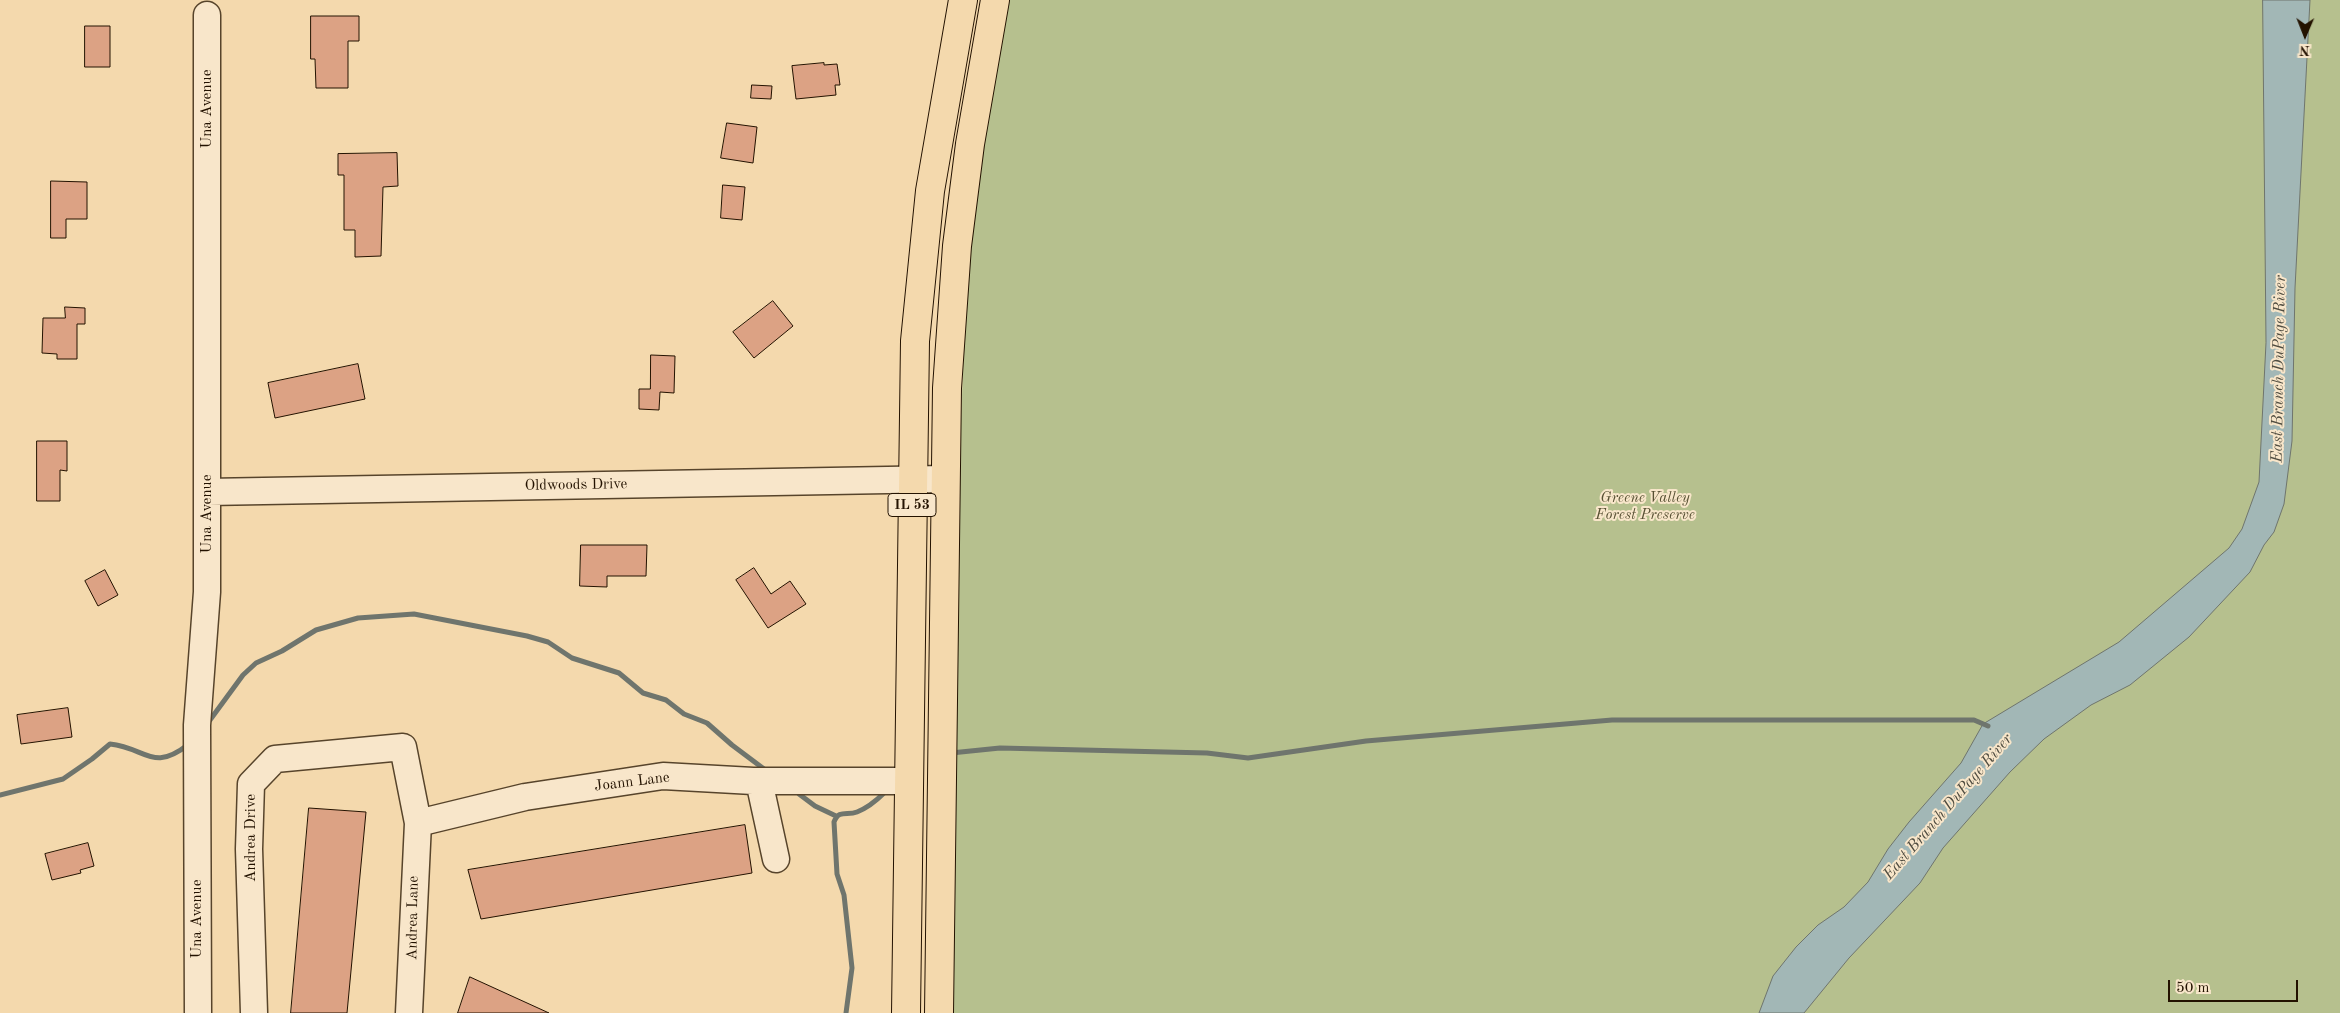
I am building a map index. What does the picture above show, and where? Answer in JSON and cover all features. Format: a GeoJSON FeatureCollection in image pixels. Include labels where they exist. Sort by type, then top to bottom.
{"type":"FeatureCollection","features":[{"type":"Feature","properties":{"kind":"main road","name":"IL 53"},"geometry":{"type":"LineString","coordinates":[[906,1013],[915,341],[930,191],[963,0]]}},
{"type":"Feature","properties":{"kind":"main road","name":"IL 53"},"geometry":{"type":"LineString","coordinates":[[939,1013],[944,717],[944,479],[947,388],[957,246],[970,144],[995,0]]}},
{"type":"Feature","properties":{"kind":"street","name":"Una Avenue"},"geometry":{"type":"LineString","coordinates":[[198,1013],[197,725],[207,592],[207,15]]}},
{"type":"Feature","properties":{"kind":"street","name":"Oldwoods Drive"},"geometry":{"type":"LineString","coordinates":[[207,492],[944,479]]}},
{"type":"Feature","properties":{"kind":"street","name":"Andrea Drive"},"geometry":{"type":"LineString","coordinates":[[254,1013],[250,849],[251,784],[275,759],[403,747],[418,823]]}},
{"type":"Feature","properties":{"kind":"street","name":"Joann Lane"},"geometry":{"type":"LineString","coordinates":[[418,823],[525,796],[662,776],[759,781],[909,781]]}},
{"type":"Feature","properties":{"kind":"street"},"geometry":{"type":"LineString","coordinates":[[759,781],[776,859]]}},
{"type":"Feature","properties":{"kind":"street","name":"Andrea Lane"},"geometry":{"type":"LineString","coordinates":[[409,1013],[418,823]]}},
{"type":"Feature","properties":{"kind":"green space","name":"Greene Valley Forest Preserve"},"geometry":{"type":"Polygon","coordinates":[[[1007,0],[2340,0],[2340,1013],[950,1013],[958,493],[965,322],[980,140],[1007,0]]]}},
{"type":"Feature","properties":{"kind":"water","name":"East Branch DuPage River"},"geometry":{"type":"Polygon","coordinates":[[[2263,0],[2310,0],[2295,288],[2292,441],[2284,504],[2274,532],[2264,545],[2250,572],[2189,637],[2130,685],[2091,705],[2044,739],[2010,772],[1943,848],[1920,883],[1849,958],[1804,1013],[1759,1013],[1773,976],[1796,947],[1818,925],[1844,907],[1868,882],[1888,849],[1909,822],[1961,763],[1983,724],[2119,642],[2229,548],[2242,529],[2259,482],[2266,343],[2263,0]]]}},
{"type":"Feature","properties":{"kind":"building"},"geometry":{"type":"Polygon","coordinates":[[[311,16],[359,16],[359,41],[348,41],[348,88],[316,88],[315,59],[311,59],[311,16]]]}},
{"type":"Feature","properties":{"kind":"building"},"geometry":{"type":"Polygon","coordinates":[[[85,26],[110,26],[110,67],[85,67],[85,26]]]}},
{"type":"Feature","properties":{"kind":"building"},"geometry":{"type":"Polygon","coordinates":[[[824,63],[824,65],[837,64],[840,85],[835,85],[836,95],[796,99],[792,66],[824,63]]]}},
{"type":"Feature","properties":{"kind":"building"},"geometry":{"type":"Polygon","coordinates":[[[752,85],[772,86],[771,99],[751,98],[752,85]]]}},
{"type":"Feature","properties":{"kind":"building"},"geometry":{"type":"Polygon","coordinates":[[[727,123],[757,127],[753,163],[721,158],[727,123]]]}},
{"type":"Feature","properties":{"kind":"building"},"geometry":{"type":"Polygon","coordinates":[[[397,153],[398,186],[383,187],[381,256],[355,257],[355,230],[344,230],[344,175],[338,175],[338,154],[397,153]]]}},
{"type":"Feature","properties":{"kind":"building"},"geometry":{"type":"Polygon","coordinates":[[[51,181],[87,182],[87,219],[66,219],[66,238],[51,238],[51,181]]]}},
{"type":"Feature","properties":{"kind":"building"},"geometry":{"type":"Polygon","coordinates":[[[723,185],[745,187],[742,220],[721,218],[723,185]]]}},
{"type":"Feature","properties":{"kind":"building"},"geometry":{"type":"Polygon","coordinates":[[[773,301],[793,326],[754,358],[733,332],[773,301]]]}},
{"type":"Feature","properties":{"kind":"building"},"geometry":{"type":"Polygon","coordinates":[[[65,307],[85,308],[85,324],[77,324],[77,359],[57,359],[57,354],[42,353],[43,318],[65,318],[65,307]]]}},
{"type":"Feature","properties":{"kind":"building"},"geometry":{"type":"Polygon","coordinates":[[[651,355],[675,356],[674,393],[660,392],[659,410],[639,409],[639,389],[650,389],[651,355]]]}},
{"type":"Feature","properties":{"kind":"building"},"geometry":{"type":"Polygon","coordinates":[[[358,364],[365,399],[275,418],[268,383],[358,364]]]}},
{"type":"Feature","properties":{"kind":"building"},"geometry":{"type":"Polygon","coordinates":[[[37,441],[67,441],[67,471],[60,470],[60,501],[37,501],[37,441]]]}},
{"type":"Feature","properties":{"kind":"building"},"geometry":{"type":"Polygon","coordinates":[[[581,545],[647,545],[646,576],[607,576],[607,587],[580,586],[581,545]]]}},
{"type":"Feature","properties":{"kind":"building"},"geometry":{"type":"Polygon","coordinates":[[[754,568],[771,594],[790,581],[806,604],[768,628],[736,580],[754,568]]]}},
{"type":"Feature","properties":{"kind":"building"},"geometry":{"type":"Polygon","coordinates":[[[105,570],[118,595],[98,606],[85,581],[105,570]]]}},
{"type":"Feature","properties":{"kind":"building"},"geometry":{"type":"Polygon","coordinates":[[[68,708],[72,737],[21,744],[17,715],[68,708]]]}},
{"type":"Feature","properties":{"kind":"building"},"geometry":{"type":"Polygon","coordinates":[[[309,808],[366,812],[347,1013],[291,1013],[309,808]]]}},
{"type":"Feature","properties":{"kind":"building"},"geometry":{"type":"Polygon","coordinates":[[[745,825],[752,873],[481,919],[468,870],[745,825]]]}},
{"type":"Feature","properties":{"kind":"building"},"geometry":{"type":"Polygon","coordinates":[[[88,843],[94,866],[80,870],[81,873],[52,880],[45,854],[88,843]]]}},
{"type":"Feature","properties":{"kind":"building"},"geometry":{"type":"Polygon","coordinates":[[[470,977],[549,1013],[458,1013],[470,977]]]}},
{"type":"Feature","properties":{"kind":"waterway"},"geometry":{"type":"LineString","coordinates":[[210,720],[243,675],[256,663],[282,651],[316,630],[358,618],[414,614],[527,636],[548,642],[572,658],[619,673],[643,693],[666,700],[684,714],[707,723],[768,772]]}},
{"type":"Feature","properties":{"kind":"waterway"},"geometry":{"type":"LineString","coordinates":[[951,753],[1000,748],[1207,753],[1248,758],[1366,741],[1612,720],[1974,720],[1988,726]]}},
{"type":"Feature","properties":{"kind":"waterway"},"geometry":{"type":"LineString","coordinates":[[0,795],[63,779],[110,744],[158,758],[166,757],[189,744]]}},
{"type":"Feature","properties":{"kind":"waterway"},"geometry":{"type":"LineString","coordinates":[[846,1013],[852,968],[844,895],[837,874],[834,822],[841,814],[853,813],[872,804],[884,793]]}},
{"type":"Feature","properties":{"kind":"waterway"},"geometry":{"type":"LineString","coordinates":[[799,794],[815,806],[836,816]]}}]}
